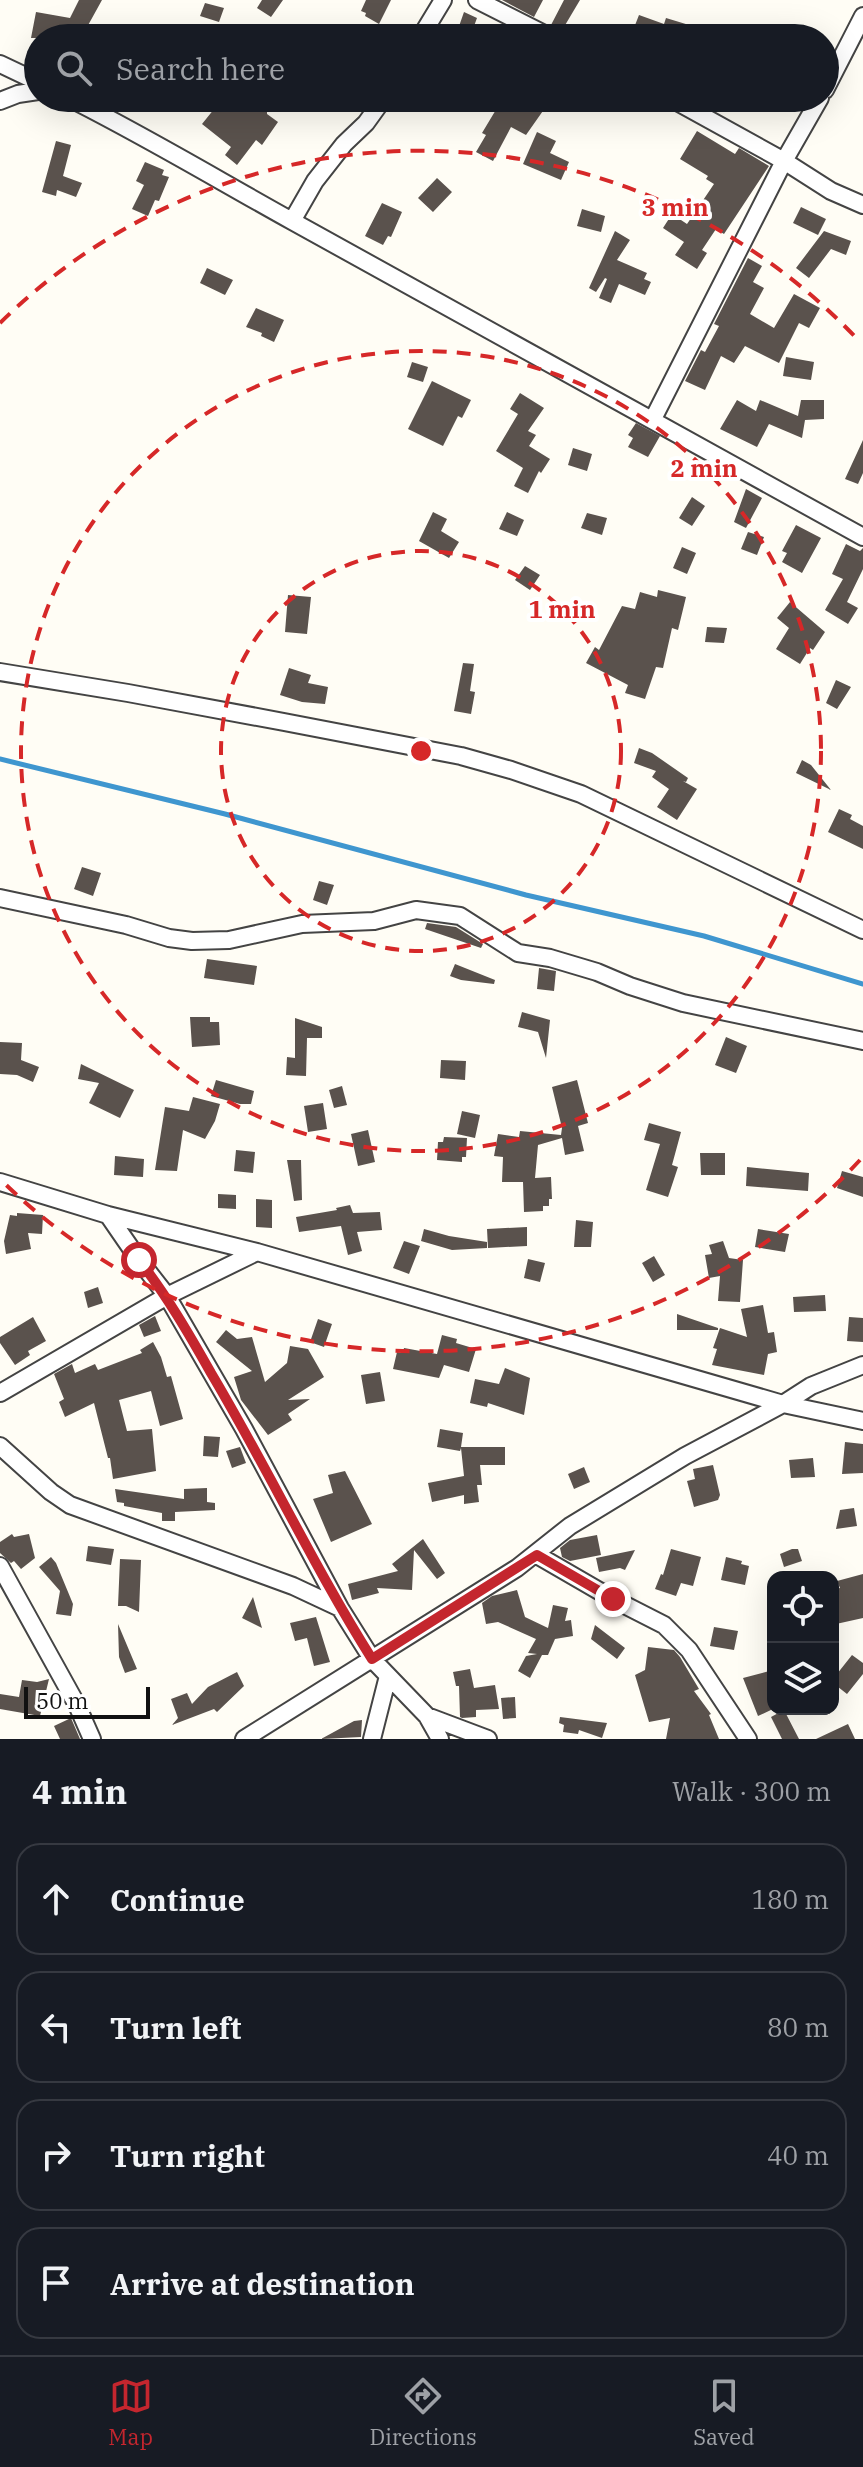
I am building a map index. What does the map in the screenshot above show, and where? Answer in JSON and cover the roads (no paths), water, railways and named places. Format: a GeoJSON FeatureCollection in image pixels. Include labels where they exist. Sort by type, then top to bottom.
{"type":"FeatureCollection","features":[{"type":"Feature","properties":{"kind":"street"},"geometry":{"type":"LineString","coordinates":[[428,24],[443,0]]}},
{"type":"Feature","properties":{"kind":"street"},"geometry":{"type":"LineString","coordinates":[[477,0],[524,24]]}},
{"type":"Feature","properties":{"kind":"street"},"geometry":{"type":"LineString","coordinates":[[839,63],[863,16]]}},
{"type":"Feature","properties":{"kind":"street"},"geometry":{"type":"LineString","coordinates":[[0,64],[24,75]]}},
{"type":"Feature","properties":{"kind":"street"},"geometry":{"type":"LineString","coordinates":[[0,101],[24,93]]}},
{"type":"Feature","properties":{"kind":"street"},"geometry":{"type":"LineString","coordinates":[[97,112],[863,537]]}},
{"type":"Feature","properties":{"kind":"street"},"geometry":{"type":"LineString","coordinates":[[292,221],[315,181],[374,112]]}},
{"type":"Feature","properties":{"kind":"street"},"geometry":{"type":"LineString","coordinates":[[695,112],[831,191],[863,205]]}},
{"type":"Feature","properties":{"kind":"street"},"geometry":{"type":"LineString","coordinates":[[653,419],[812,112]]}},
{"type":"Feature","properties":{"kind":"street"},"geometry":{"type":"LineString","coordinates":[[0,672],[461,756],[511,770],[581,794],[863,930]]}},
{"type":"Feature","properties":{"kind":"street"},"geometry":{"type":"LineString","coordinates":[[0,898],[192,941],[229,940],[302,924],[374,921],[416,910],[460,916],[518,953],[550,958],[597,972],[683,1003],[863,1041]]}},
{"type":"Feature","properties":{"kind":"street"},"geometry":{"type":"LineString","coordinates":[[0,1182],[108,1215],[257,1252],[783,1404],[863,1421]]}},
{"type":"Feature","properties":{"kind":"street"},"geometry":{"type":"LineString","coordinates":[[108,1215],[167,1296],[244,1429],[340,1608],[372,1659],[427,1716],[440,1739]]}},
{"type":"Feature","properties":{"kind":"street"},"geometry":{"type":"LineString","coordinates":[[0,1393],[167,1296],[257,1252]]}},
{"type":"Feature","properties":{"kind":"street"},"geometry":{"type":"LineString","coordinates":[[244,1739],[537,1555],[570,1526],[685,1456],[811,1386],[863,1365]]}},
{"type":"Feature","properties":{"kind":"street"},"geometry":{"type":"LineString","coordinates":[[0,1446],[70,1505],[293,1586],[340,1608]]}},
{"type":"Feature","properties":{"kind":"street"},"geometry":{"type":"LineString","coordinates":[[537,1555],[664,1625],[689,1650],[748,1739]]}},
{"type":"Feature","properties":{"kind":"street"},"geometry":{"type":"LineString","coordinates":[[0,1566],[77,1705],[92,1739]]}},
{"type":"Feature","properties":{"kind":"street"},"geometry":{"type":"LineString","coordinates":[[372,1739],[388,1676]]}},
{"type":"Feature","properties":{"kind":"street"},"geometry":{"type":"LineString","coordinates":[[427,1716],[488,1739]]}},
{"type":"Feature","properties":{"kind":"waterway"},"geometry":{"type":"LineString","coordinates":[[0,759],[225,814],[526,895],[704,936],[863,984]]}}]}
